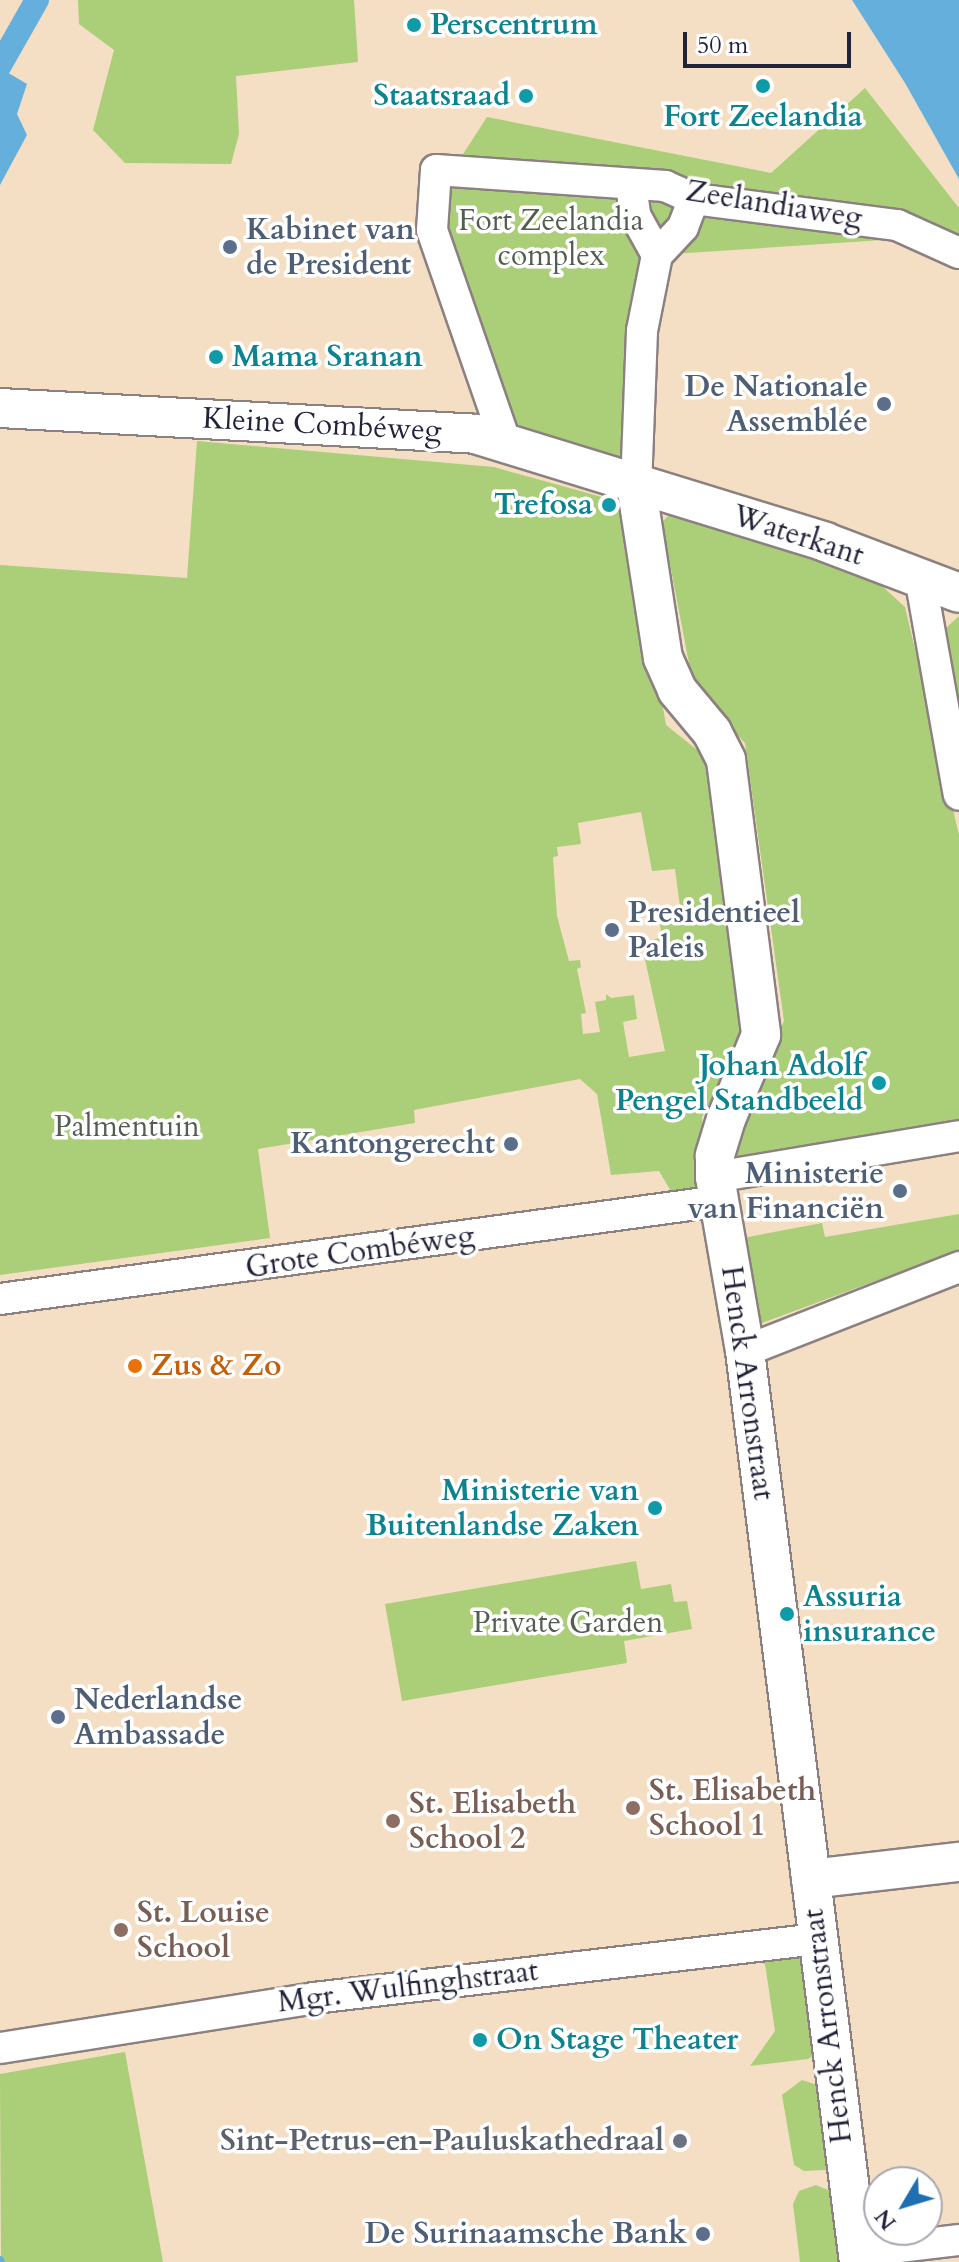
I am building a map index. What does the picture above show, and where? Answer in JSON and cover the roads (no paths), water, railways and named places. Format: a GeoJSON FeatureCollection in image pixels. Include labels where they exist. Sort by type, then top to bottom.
{"type":"FeatureCollection","features":[{"type":"Feature","properties":{"kind":"main road","name":"Kleine Combéweg"},"geometry":{"type":"LineString","coordinates":[[0,408],[354,424],[505,441],[636,484]]}},
{"type":"Feature","properties":{"kind":"main road","name":"Waterkant"},"geometry":{"type":"LineString","coordinates":[[636,484],[825,542],[959,593]]}},
{"type":"Feature","properties":{"kind":"main road","name":"Henck Arronstraat"},"geometry":{"type":"LineString","coordinates":[[636,484],[663,658],[677,690],[712,732],[726,760],[761,1035],[726,1119],[715,1156],[717,1189],[745,1351],[858,2257]]}},
{"type":"Feature","properties":{"kind":"main road"},"geometry":{"type":"LineString","coordinates":[[811,1879],[959,1862]]}},
{"type":"Feature","properties":{"kind":"street","name":"Zeelandiaweg"},"geometry":{"type":"LineString","coordinates":[[505,441],[432,230],[436,170],[665,186],[694,199],[897,225],[959,253]]}},
{"type":"Feature","properties":{"kind":"street"},"geometry":{"type":"LineString","coordinates":[[631,185],[635,215],[657,255]]}},
{"type":"Feature","properties":{"kind":"street"},"geometry":{"type":"LineString","coordinates":[[636,484],[642,331],[657,255],[683,227],[694,199]]}},
{"type":"Feature","properties":{"kind":"street"},"geometry":{"type":"LineString","coordinates":[[920,577],[959,795]]}},
{"type":"Feature","properties":{"kind":"street","name":"Grote Combéweg"},"geometry":{"type":"LineString","coordinates":[[0,1299],[717,1189],[959,1136]]}},
{"type":"Feature","properties":{"kind":"street"},"geometry":{"type":"LineString","coordinates":[[745,1351],[959,1267]]}},
{"type":"Feature","properties":{"kind":"street","name":"Mgr. Wulfinghstraat"},"geometry":{"type":"LineString","coordinates":[[0,2048],[314,1998],[818,1939]]}},
{"type":"Feature","properties":{"kind":"street"},"geometry":{"type":"LineString","coordinates":[[858,2257],[959,2240]]}},
{"type":"Feature","properties":{"kind":"water"},"geometry":{"type":"Polygon","coordinates":[[[852,0],[959,0],[959,179],[905,83],[852,0]]]}},
{"type":"Feature","properties":{"kind":"water"},"geometry":{"type":"Polygon","coordinates":[[[0,68],[27,84],[17,114],[27,135],[0,185],[0,68]]]}},
{"type":"Feature","properties":{"kind":"waterway"},"geometry":{"type":"LineString","coordinates":[[0,65],[37,0]]}},
{"type":"Feature","properties":{"kind":"place","name":"Perscentrum"},"geometry":{"type":"Point","coordinates":[414,25]}},
{"type":"Feature","properties":{"kind":"place","name":"Fort Zeelandia"},"geometry":{"type":"Point","coordinates":[763,86]}},
{"type":"Feature","properties":{"kind":"place","name":"Staatsraad"},"geometry":{"type":"Point","coordinates":[526,96]}},
{"type":"Feature","properties":{"kind":"place","name":"Kabinet van de President"},"geometry":{"type":"Point","coordinates":[230,247]}},
{"type":"Feature","properties":{"kind":"place","name":"Mama Sranan"},"geometry":{"type":"Point","coordinates":[216,357]}},
{"type":"Feature","properties":{"kind":"place","name":"De Nationale Assemblée"},"geometry":{"type":"Point","coordinates":[884,404]}},
{"type":"Feature","properties":{"kind":"place","name":"Trefosa"},"geometry":{"type":"Point","coordinates":[609,505]}},
{"type":"Feature","properties":{"kind":"place","name":"Presidentieel Paleis"},"geometry":{"type":"Point","coordinates":[612,930]}},
{"type":"Feature","properties":{"kind":"place","name":"Johan Adolf Pengel Standbeeld"},"geometry":{"type":"Point","coordinates":[879,1083]}},
{"type":"Feature","properties":{"kind":"place","name":"Kantongerecht"},"geometry":{"type":"Point","coordinates":[511,1144]}},
{"type":"Feature","properties":{"kind":"place","name":"Ministerie van Financiën"},"geometry":{"type":"Point","coordinates":[900,1191]}},
{"type":"Feature","properties":{"kind":"place","name":"Zus & Zo"},"geometry":{"type":"Point","coordinates":[135,1366]}},
{"type":"Feature","properties":{"kind":"place","name":"Ministerie van Buitenlandse Zaken"},"geometry":{"type":"Point","coordinates":[655,1508]}},
{"type":"Feature","properties":{"kind":"place","name":"Assuria insurance"},"geometry":{"type":"Point","coordinates":[787,1614]}},
{"type":"Feature","properties":{"kind":"place","name":"Nederlandse Ambassade"},"geometry":{"type":"Point","coordinates":[58,1717]}},
{"type":"Feature","properties":{"kind":"place","name":"St. Elisabeth School 1"},"geometry":{"type":"Point","coordinates":[633,1808]}},
{"type":"Feature","properties":{"kind":"place","name":"St. Elisabeth School 2"},"geometry":{"type":"Point","coordinates":[393,1821]}},
{"type":"Feature","properties":{"kind":"place","name":"St. Louise School"},"geometry":{"type":"Point","coordinates":[121,1930]}},
{"type":"Feature","properties":{"kind":"place","name":"On Stage Theater"},"geometry":{"type":"Point","coordinates":[480,2040]}},
{"type":"Feature","properties":{"kind":"place","name":"Sint-Petrus-en-Pauluskathedraal"},"geometry":{"type":"Point","coordinates":[680,2141]}},
{"type":"Feature","properties":{"kind":"place","name":"De Surinaamsche Bank"},"geometry":{"type":"Point","coordinates":[703,2234]}},
{"type":"Feature","properties":{"kind":"park label","name":"Fort Zeelandia complex"},"geometry":{"type":"Point","coordinates":[551,238]}},
{"type":"Feature","properties":{"kind":"park label","name":"Palmentuin"},"geometry":{"type":"Point","coordinates":[127,1127]}},
{"type":"Feature","properties":{"kind":"park label","name":"Private Garden"},"geometry":{"type":"Point","coordinates":[568,1623]}}]}
